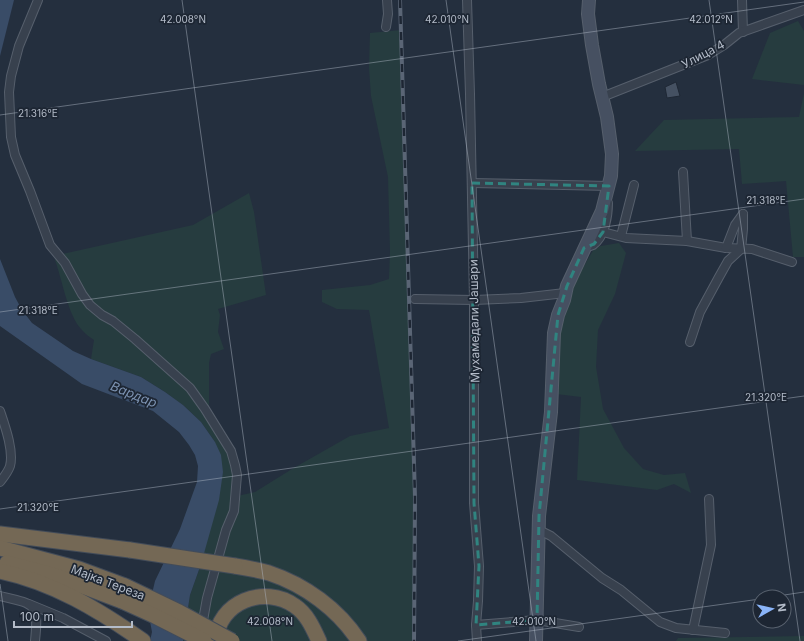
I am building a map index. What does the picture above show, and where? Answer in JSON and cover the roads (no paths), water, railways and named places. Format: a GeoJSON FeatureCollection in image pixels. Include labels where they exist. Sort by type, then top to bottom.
{"type":"FeatureCollection","features":[{"type":"Feature","properties":{"kind":"highway"},"geometry":{"type":"LineString","coordinates":[[0,534],[130,550],[235,566],[268,573],[302,588],[318,599],[340,617],[359,641]]}},
{"type":"Feature","properties":{"kind":"highway","name":"Мајка Тереза"},"geometry":{"type":"LineString","coordinates":[[0,548],[79,569],[125,586],[179,612],[232,641]]}},
{"type":"Feature","properties":{"kind":"highway","name":"Мајка Тереза"},"geometry":{"type":"LineString","coordinates":[[0,561],[56,576],[122,601],[204,641]]}},
{"type":"Feature","properties":{"kind":"highway"},"geometry":{"type":"LineString","coordinates":[[0,570],[72,596],[118,623],[143,641]]}},
{"type":"Feature","properties":{"kind":"highway"},"geometry":{"type":"LineString","coordinates":[[216,641],[218,627],[225,616],[236,605],[249,599],[267,596],[281,598],[294,605],[305,615],[319,641]]}},
{"type":"Feature","properties":{"kind":"main road"},"geometry":{"type":"LineString","coordinates":[[536,641],[539,530],[551,412],[554,333],[567,286],[602,211],[611,176],[612,154],[607,117],[592,45],[588,14],[589,0]]}},
{"type":"Feature","properties":{"kind":"street"},"geometry":{"type":"LineString","coordinates":[[38,0],[19,46],[11,76],[9,92],[11,137],[15,155],[50,244],[65,262],[82,294],[90,305],[124,330],[190,388],[232,450],[237,475],[234,511],[226,530],[207,598],[199,641]]}},
{"type":"Feature","properties":{"kind":"street"},"geometry":{"type":"LineString","coordinates":[[386,27],[388,0]]}},
{"type":"Feature","properties":{"kind":"street","name":"Мухамедали Јашари"},"geometry":{"type":"LineString","coordinates":[[467,0],[474,300],[474,503],[479,566],[476,625],[477,641]]}},
{"type":"Feature","properties":{"kind":"street"},"geometry":{"type":"LineString","coordinates":[[742,0],[743,32]]}},
{"type":"Feature","properties":{"kind":"street","name":"Улица 4"},"geometry":{"type":"LineString","coordinates":[[602,97],[708,54],[743,32],[804,10]]}},
{"type":"Feature","properties":{"kind":"street"},"geometry":{"type":"LineString","coordinates":[[683,172],[687,241]]}},
{"type":"Feature","properties":{"kind":"street"},"geometry":{"type":"LineString","coordinates":[[472,183],[608,189],[607,218],[603,232],[594,244],[584,248]]}},
{"type":"Feature","properties":{"kind":"street"},"geometry":{"type":"LineString","coordinates":[[621,236],[634,185]]}},
{"type":"Feature","properties":{"kind":"street"},"geometry":{"type":"LineString","coordinates":[[690,342],[700,312],[719,277],[728,262],[741,249],[743,214],[735,225],[726,248]]}},
{"type":"Feature","properties":{"kind":"street"},"geometry":{"type":"LineString","coordinates":[[603,232],[621,236],[687,241],[726,248],[752,249],[792,262]]}},
{"type":"Feature","properties":{"kind":"street"},"geometry":{"type":"LineString","coordinates":[[415,299],[474,300],[521,298],[565,293]]}},
{"type":"Feature","properties":{"kind":"street"},"geometry":{"type":"LineString","coordinates":[[0,411],[8,437],[11,454],[10,464],[6,474],[0,482]]}},
{"type":"Feature","properties":{"kind":"street"},"geometry":{"type":"LineString","coordinates":[[693,630],[711,545],[709,499]]}},
{"type":"Feature","properties":{"kind":"street"},"geometry":{"type":"LineString","coordinates":[[539,530],[551,536],[602,578],[621,590],[660,622],[676,628],[725,632]]}},
{"type":"Feature","properties":{"kind":"street"},"geometry":{"type":"LineString","coordinates":[[0,596],[30,604],[63,618],[106,641]]}},
{"type":"Feature","properties":{"kind":"street"},"geometry":{"type":"LineString","coordinates":[[30,604],[36,614],[37,620],[34,641]]}},
{"type":"Feature","properties":{"kind":"street"},"geometry":{"type":"LineString","coordinates":[[476,625],[537,620],[579,627]]}},
{"type":"Feature","properties":{"kind":"water"},"geometry":{"type":"Polygon","coordinates":[[[0,0],[14,0],[0,56],[0,0]]]}},
{"type":"Feature","properties":{"kind":"water","name":"Вардар"},"geometry":{"type":"Polygon","coordinates":[[[0,259],[15,297],[22,310],[32,323],[73,351],[141,377],[165,392],[183,405],[201,422],[215,442],[221,455],[223,472],[219,500],[201,564],[190,595],[183,641],[150,641],[152,632],[148,611],[155,581],[180,529],[197,482],[198,466],[195,455],[179,432],[153,411],[82,384],[0,326],[0,259]]]}},
{"type":"Feature","properties":{"kind":"railway"},"geometry":{"type":"LineString","coordinates":[[400,0],[415,497],[414,641]]}}]}
